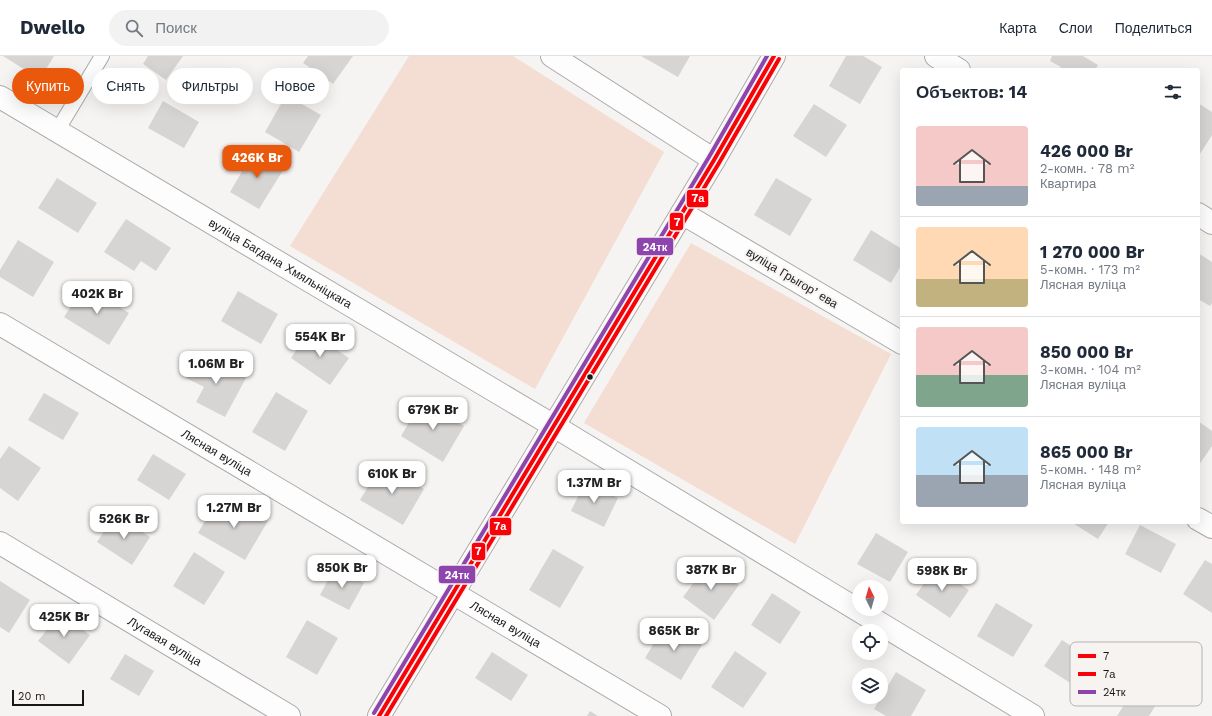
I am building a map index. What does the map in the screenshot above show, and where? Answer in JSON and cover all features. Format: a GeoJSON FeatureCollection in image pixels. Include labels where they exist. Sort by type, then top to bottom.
{"type":"FeatureCollection","features":[{"type":"Feature","properties":{"kind":"street"},"geometry":{"type":"LineString","coordinates":[[552,56],[714,160]]}},
{"type":"Feature","properties":{"kind":"street"},"geometry":{"type":"LineString","coordinates":[[379,716],[714,160],[774,56]]}},
{"type":"Feature","properties":{"kind":"street"},"geometry":{"type":"LineString","coordinates":[[936,56],[956,68]]}},
{"type":"Feature","properties":{"kind":"street","name":"вуліца Багдана Хмяльніцкага"},"geometry":{"type":"LineString","coordinates":[[0,97],[554,426],[1033,716]]}},
{"type":"Feature","properties":{"kind":"street","name":"вуліца Грыгорʼева"},"geometry":{"type":"LineString","coordinates":[[682,213],[900,342]]}},
{"type":"Feature","properties":{"kind":"street"},"geometry":{"type":"LineString","coordinates":[[1200,215],[1212,223]]}},
{"type":"Feature","properties":{"kind":"street","name":"Лясная вуліца"},"geometry":{"type":"LineString","coordinates":[[0,324],[454,592],[660,716]]}},
{"type":"Feature","properties":{"kind":"street"},"geometry":{"type":"LineString","coordinates":[[1200,520],[1212,527]]}},
{"type":"Feature","properties":{"kind":"street","name":"Лугавая вуліца"},"geometry":{"type":"LineString","coordinates":[[0,543],[289,716]]}},
{"type":"Feature","properties":{"kind":"lane"},"geometry":{"type":"LineString","coordinates":[[57,131],[102,56]]}},
{"type":"Feature","properties":{"kind":"shaded area"},"geometry":{"type":"Polygon","coordinates":[[[409,56],[513,56],[664,152],[535,389],[290,246],[409,56]]]}},
{"type":"Feature","properties":{"kind":"shaded area"},"geometry":{"type":"Polygon","coordinates":[[[691,243],[891,354],[795,544],[584,423],[691,243]]]}},
{"type":"Feature","properties":{"kind":"building"},"geometry":{"type":"Polygon","coordinates":[[[3,56],[54,56],[47,68],[22,68],[3,56]]]}},
{"type":"Feature","properties":{"kind":"building"},"geometry":{"type":"Polygon","coordinates":[[[148,56],[183,56],[174,68],[167,68],[166,80],[159,75],[159,68],[149,68],[143,64],[148,56]]]}},
{"type":"Feature","properties":{"kind":"building"},"geometry":{"type":"Polygon","coordinates":[[[308,56],[353,56],[333,84],[329,81],[329,68],[310,68],[303,63],[308,56]]]}},
{"type":"Feature","properties":{"kind":"building"},"geometry":{"type":"Polygon","coordinates":[[[641,56],[690,56],[678,77],[641,56]]]}},
{"type":"Feature","properties":{"kind":"building"},"geometry":{"type":"Polygon","coordinates":[[[846,56],[863,56],[882,67],[860,104],[829,86],[846,56]]]}},
{"type":"Feature","properties":{"kind":"building"},"geometry":{"type":"Polygon","coordinates":[[[1052,56],[1083,56],[1098,65],[1096,68],[1060,68],[1061,67],[1050,61],[1052,56]]]}},
{"type":"Feature","properties":{"kind":"building"},"geometry":{"type":"Polygon","coordinates":[[[163,101],[199,122],[184,148],[148,128],[163,101]]]}},
{"type":"Feature","properties":{"kind":"building"},"geometry":{"type":"Polygon","coordinates":[[[281,104],[302,104],[321,115],[299,152],[265,132],[281,104]]]}},
{"type":"Feature","properties":{"kind":"building"},"geometry":{"type":"Polygon","coordinates":[[[814,104],[847,125],[826,157],[793,136],[814,104]]]}},
{"type":"Feature","properties":{"kind":"building"},"geometry":{"type":"Polygon","coordinates":[[[1200,104],[1212,112],[1212,135],[1200,154],[1200,104]]]}},
{"type":"Feature","properties":{"kind":"building"},"geometry":{"type":"Polygon","coordinates":[[[255,149],[285,167],[259,209],[230,192],[255,149]]]}},
{"type":"Feature","properties":{"kind":"building"},"geometry":{"type":"Polygon","coordinates":[[[57,178],[97,203],[78,233],[38,208],[57,178]]]}},
{"type":"Feature","properties":{"kind":"building"},"geometry":{"type":"Polygon","coordinates":[[[776,178],[812,199],[790,236],[754,215],[776,178]]]}},
{"type":"Feature","properties":{"kind":"building"},"geometry":{"type":"Polygon","coordinates":[[[126,219],[171,248],[156,271],[141,261],[134,271],[104,252],[126,219]]]}},
{"type":"Feature","properties":{"kind":"building"},"geometry":{"type":"Polygon","coordinates":[[[871,230],[900,248],[900,267],[891,283],[853,260],[871,230]]]}},
{"type":"Feature","properties":{"kind":"building"},"geometry":{"type":"Polygon","coordinates":[[[18,240],[54,262],[33,297],[0,277],[0,270],[18,240]]]}},
{"type":"Feature","properties":{"kind":"building"},"geometry":{"type":"Polygon","coordinates":[[[1200,254],[1212,262],[1212,303],[1210,306],[1200,300],[1200,254]]]}},
{"type":"Feature","properties":{"kind":"building"},"geometry":{"type":"Polygon","coordinates":[[[85,285],[129,313],[109,345],[64,317],[85,285]]]}},
{"type":"Feature","properties":{"kind":"building"},"geometry":{"type":"Polygon","coordinates":[[[238,291],[278,314],[261,344],[221,321],[238,291]]]}},
{"type":"Feature","properties":{"kind":"building"},"geometry":{"type":"Polygon","coordinates":[[[309,331],[349,358],[330,385],[291,358],[309,331]]]}},
{"type":"Feature","properties":{"kind":"building"},"geometry":{"type":"Polygon","coordinates":[[[200,354],[246,378],[225,417],[196,402],[204,387],[186,378],[200,354]]]}},
{"type":"Feature","properties":{"kind":"building"},"geometry":{"type":"Polygon","coordinates":[[[276,392],[308,411],[285,451],[252,432],[276,392]]]}},
{"type":"Feature","properties":{"kind":"building"},"geometry":{"type":"Polygon","coordinates":[[[44,393],[79,413],[63,440],[28,420],[44,393]]]}},
{"type":"Feature","properties":{"kind":"building"},"geometry":{"type":"Polygon","coordinates":[[[422,401],[464,426],[443,462],[401,436],[422,401]]]}},
{"type":"Feature","properties":{"kind":"building"},"geometry":{"type":"Polygon","coordinates":[[[1200,422],[1212,431],[1212,446],[1200,464],[1200,422]]]}},
{"type":"Feature","properties":{"kind":"building"},"geometry":{"type":"Polygon","coordinates":[[[9,446],[41,468],[18,501],[0,488],[0,459],[9,446]]]}},
{"type":"Feature","properties":{"kind":"building"},"geometry":{"type":"Polygon","coordinates":[[[153,454],[186,474],[169,500],[137,480],[153,454]]]}},
{"type":"Feature","properties":{"kind":"building"},"geometry":{"type":"Polygon","coordinates":[[[381,465],[424,489],[403,525],[360,500],[381,465]]]}},
{"type":"Feature","properties":{"kind":"building"},"geometry":{"type":"Polygon","coordinates":[[[585,482],[618,498],[604,527],[571,511],[585,482]]]}},
{"type":"Feature","properties":{"kind":"building"},"geometry":{"type":"Polygon","coordinates":[[[230,499],[268,521],[245,560],[198,533],[209,514],[218,519],[230,499]]]}},
{"type":"Feature","properties":{"kind":"building"},"geometry":{"type":"Polygon","coordinates":[[[115,514],[150,537],[132,565],[97,542],[115,514]]]}},
{"type":"Feature","properties":{"kind":"building"},"geometry":{"type":"Polygon","coordinates":[[[1074,524],[1108,524],[1098,539],[1074,524]]]}},
{"type":"Feature","properties":{"kind":"building"},"geometry":{"type":"Polygon","coordinates":[[[1140,525],[1176,544],[1161,573],[1125,554],[1140,525]]]}},
{"type":"Feature","properties":{"kind":"building"},"geometry":{"type":"Polygon","coordinates":[[[876,533],[908,552],[890,582],[857,564],[876,533]]]}},
{"type":"Feature","properties":{"kind":"building"},"geometry":{"type":"Polygon","coordinates":[[[553,549],[584,567],[560,608],[529,590],[553,549]]]}},
{"type":"Feature","properties":{"kind":"building"},"geometry":{"type":"Polygon","coordinates":[[[194,552],[225,572],[204,605],[173,586],[194,552]]]}},
{"type":"Feature","properties":{"kind":"building"},"geometry":{"type":"Polygon","coordinates":[[[1205,560],[1212,564],[1212,613],[1183,594],[1205,560]]]}},
{"type":"Feature","properties":{"kind":"building"},"geometry":{"type":"Polygon","coordinates":[[[708,563],[739,585],[714,620],[683,597],[708,563]]]}},
{"type":"Feature","properties":{"kind":"building"},"geometry":{"type":"Polygon","coordinates":[[[335,567],[364,583],[349,610],[320,595],[335,567]]]}},
{"type":"Feature","properties":{"kind":"building"},"geometry":{"type":"Polygon","coordinates":[[[935,567],[969,590],[950,618],[916,595],[935,567]]]}},
{"type":"Feature","properties":{"kind":"building"},"geometry":{"type":"Polygon","coordinates":[[[0,581],[30,600],[9,633],[0,627],[0,581]]]}},
{"type":"Feature","properties":{"kind":"building"},"geometry":{"type":"Polygon","coordinates":[[[772,593],[801,612],[780,644],[751,625],[772,593]]]}},
{"type":"Feature","properties":{"kind":"building"},"geometry":{"type":"Polygon","coordinates":[[[996,603],[1033,625],[1013,657],[977,636],[996,603]]]}},
{"type":"Feature","properties":{"kind":"building"},"geometry":{"type":"Polygon","coordinates":[[[60,613],[90,635],[69,664],[38,641],[60,613]]]}},
{"type":"Feature","properties":{"kind":"building"},"geometry":{"type":"Polygon","coordinates":[[[307,620],[338,638],[317,675],[286,657],[307,620]]]}},
{"type":"Feature","properties":{"kind":"building"},"geometry":{"type":"Polygon","coordinates":[[[666,623],[702,645],[681,680],[645,658],[666,623]]]}},
{"type":"Feature","properties":{"kind":"building"},"geometry":{"type":"Polygon","coordinates":[[[1062,640],[1070,645],[1070,683],[1044,666],[1062,640]]]}},
{"type":"Feature","properties":{"kind":"building"},"geometry":{"type":"Polygon","coordinates":[[[735,651],[767,673],[743,708],[711,687],[735,651]]]}},
{"type":"Feature","properties":{"kind":"building"},"geometry":{"type":"Polygon","coordinates":[[[492,652],[528,675],[511,701],[475,678],[492,652]]]}},
{"type":"Feature","properties":{"kind":"building"},"geometry":{"type":"Polygon","coordinates":[[[125,654],[154,671],[139,696],[110,679],[125,654]]]}},
{"type":"Feature","properties":{"kind":"building"},"geometry":{"type":"Polygon","coordinates":[[[896,672],[926,690],[911,716],[886,716],[874,709],[877,704],[888,704],[888,685],[896,672]]]}},
{"type":"Feature","properties":{"kind":"building"},"geometry":{"type":"Polygon","coordinates":[[[1123,706],[1155,706],[1149,716],[1117,716],[1123,706]]]}},
{"type":"Feature","properties":{"kind":"building"},"geometry":{"type":"Polygon","coordinates":[[[590,711],[598,716],[587,716],[590,711]]]}},
{"type":"Feature","properties":{"kind":"transit line","name":"24тк"},"geometry":{"type":"LineString","coordinates":[[374,713],[709,157],[767,56]]}},
{"type":"Feature","properties":{"kind":"transit line","name":"7"},"geometry":{"type":"LineString","coordinates":[[379,716],[714,160],[774,56]]}},
{"type":"Feature","properties":{"kind":"transit line","name":"7а"},"geometry":{"type":"LineString","coordinates":[[386,716],[719,163],[779,59]]}}]}
